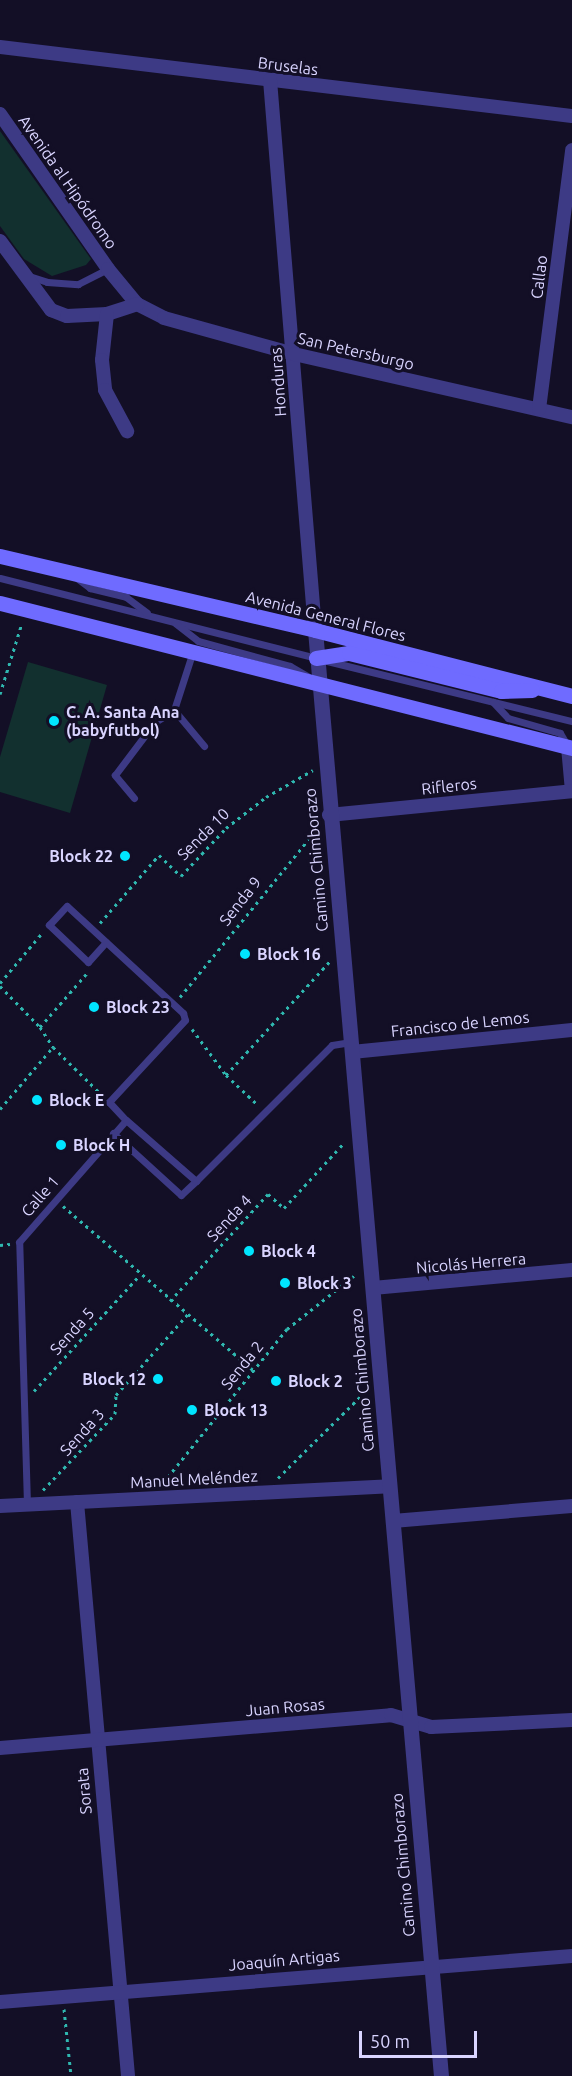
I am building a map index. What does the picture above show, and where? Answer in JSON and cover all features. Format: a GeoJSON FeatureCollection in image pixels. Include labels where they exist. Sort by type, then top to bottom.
{"type":"FeatureCollection","features":[{"type":"Feature","properties":{"kind":"main road","name":"Avenida General Flores"},"geometry":{"type":"LineString","coordinates":[[0,556],[315,630],[572,696]]}},
{"type":"Feature","properties":{"kind":"main road","name":"Avenida General Flores"},"geometry":{"type":"LineString","coordinates":[[0,603],[570,747]]}},
{"type":"Feature","properties":{"kind":"main road"},"geometry":{"type":"LineString","coordinates":[[316,658],[349,653],[501,691],[544,689]]}},
{"type":"Feature","properties":{"kind":"street","name":"Bruselas"},"geometry":{"type":"LineString","coordinates":[[0,47],[572,116]]}},
{"type":"Feature","properties":{"kind":"street","name":"Honduras"},"geometry":{"type":"LineString","coordinates":[[270,80],[294,354],[317,682]]}},
{"type":"Feature","properties":{"kind":"street","name":"Avenida al Hipódromo"},"geometry":{"type":"LineString","coordinates":[[0,114],[108,269],[138,304]]}},
{"type":"Feature","properties":{"kind":"street","name":"Callao"},"geometry":{"type":"LineString","coordinates":[[539,409],[572,150]]}},
{"type":"Feature","properties":{"kind":"street"},"geometry":{"type":"LineString","coordinates":[[0,241],[51,310],[67,316],[107,314],[138,304]]}},
{"type":"Feature","properties":{"kind":"street","name":"San Petersburgo"},"geometry":{"type":"LineString","coordinates":[[138,304],[164,318],[294,354],[572,417]]}},
{"type":"Feature","properties":{"kind":"street"},"geometry":{"type":"LineString","coordinates":[[107,314],[102,360],[105,390],[127,431]]}},
{"type":"Feature","properties":{"kind":"street","name":"Camino Chimborazo"},"geometry":{"type":"LineString","coordinates":[[317,682],[373,1287],[441,2076]]}},
{"type":"Feature","properties":{"kind":"street"},"geometry":{"type":"LineString","coordinates":[[570,747],[572,791]]}},
{"type":"Feature","properties":{"kind":"street","name":"Rifleros"},"geometry":{"type":"LineString","coordinates":[[329,815],[572,791]]}},
{"type":"Feature","properties":{"kind":"street","name":"Francisco de Lemos"},"geometry":{"type":"LineString","coordinates":[[351,1047],[572,1030]]}},
{"type":"Feature","properties":{"kind":"street","name":"Nicolás Herrera"},"geometry":{"type":"LineString","coordinates":[[373,1287],[572,1270]]}},
{"type":"Feature","properties":{"kind":"street","name":"Manuel Meléndez"},"geometry":{"type":"LineString","coordinates":[[0,1506],[389,1486]]}},
{"type":"Feature","properties":{"kind":"street","name":"Sorata"},"geometry":{"type":"LineString","coordinates":[[77,1502],[96,1739],[128,2076]]}},
{"type":"Feature","properties":{"kind":"street"},"geometry":{"type":"LineString","coordinates":[[393,1521],[572,1506]]}},
{"type":"Feature","properties":{"kind":"street","name":"Juan Rosas"},"geometry":{"type":"LineString","coordinates":[[0,1748],[391,1715],[431,1727],[572,1720]]}},
{"type":"Feature","properties":{"kind":"street","name":"Joaquín Artigas"},"geometry":{"type":"LineString","coordinates":[[0,2002],[430,1965],[572,1956]]}},
{"type":"Feature","properties":{"kind":"lane","name":"Avenida al Hipódromo"},"geometry":{"type":"LineString","coordinates":[[26,275],[46,282],[78,284],[108,269]]}},
{"type":"Feature","properties":{"kind":"lane","name":"Avenida General Flores"},"geometry":{"type":"LineString","coordinates":[[70,573],[90,588],[126,597],[148,615]]}},
{"type":"Feature","properties":{"kind":"lane","name":"Avenida General Flores"},"geometry":{"type":"LineString","coordinates":[[0,579],[572,721]]}},
{"type":"Feature","properties":{"kind":"lane","name":"Avenida General Flores"},"geometry":{"type":"LineString","coordinates":[[173,621],[198,641],[290,666],[317,682]]}},
{"type":"Feature","properties":{"kind":"lane"},"geometry":{"type":"LineString","coordinates":[[134,798],[115,775],[155,722],[174,710],[193,651]]}},
{"type":"Feature","properties":{"kind":"lane","name":"Avenida General Flores"},"geometry":{"type":"LineString","coordinates":[[493,702],[508,718],[560,733],[570,747]]}},
{"type":"Feature","properties":{"kind":"lane"},"geometry":{"type":"LineString","coordinates":[[174,710],[204,746]]}},
{"type":"Feature","properties":{"kind":"lane"},"geometry":{"type":"LineString","coordinates":[[106,942],[88,962],[49,925],[67,906],[106,942],[175,1006],[185,1020],[109,1102],[126,1120],[196,1181]]}},
{"type":"Feature","properties":{"kind":"lane"},"geometry":{"type":"LineString","coordinates":[[113,1133],[181,1195],[332,1045],[351,1047]]}},
{"type":"Feature","properties":{"kind":"lane","name":"Calle 1"},"geometry":{"type":"LineString","coordinates":[[27,1504],[17,1255],[19,1242],[126,1120]]}},
{"type":"Feature","properties":{"kind":"path"},"geometry":{"type":"LineString","coordinates":[[0,694],[26,610]]}},
{"type":"Feature","properties":{"kind":"path","name":"Senda 10"},"geometry":{"type":"LineString","coordinates":[[93,930],[159,855],[181,876],[226,828],[266,796],[325,765]]}},
{"type":"Feature","properties":{"kind":"path","name":"Senda 9"},"geometry":{"type":"LineString","coordinates":[[175,1006],[189,983],[329,815]]}},
{"type":"Feature","properties":{"kind":"path"},"geometry":{"type":"LineString","coordinates":[[49,925],[0,985],[40,1027],[53,1047],[109,1102]]}},
{"type":"Feature","properties":{"kind":"path"},"geometry":{"type":"LineString","coordinates":[[226,1076],[330,960],[343,959]]}},
{"type":"Feature","properties":{"kind":"path"},"geometry":{"type":"LineString","coordinates":[[40,1027],[87,974],[88,962]]}},
{"type":"Feature","properties":{"kind":"path"},"geometry":{"type":"LineString","coordinates":[[185,1020],[226,1076],[264,1111]]}},
{"type":"Feature","properties":{"kind":"path"},"geometry":{"type":"LineString","coordinates":[[0,1110],[53,1047]]}},
{"type":"Feature","properties":{"kind":"path","name":"Senda 4"},"geometry":{"type":"LineString","coordinates":[[170,1301],[268,1194],[284,1208],[357,1128]]}},
{"type":"Feature","properties":{"kind":"path"},"geometry":{"type":"LineString","coordinates":[[55,1199],[253,1371]]}},
{"type":"Feature","properties":{"kind":"path","name":"Senda 2"},"geometry":{"type":"LineString","coordinates":[[151,1498],[286,1329],[370,1264]]}},
{"type":"Feature","properties":{"kind":"path","name":"Senda 5"},"geometry":{"type":"LineString","coordinates":[[22,1404],[140,1275]]}},
{"type":"Feature","properties":{"kind":"path","name":"Senda 3"},"geometry":{"type":"LineString","coordinates":[[27,1504],[115,1414],[116,1395],[188,1314]]}},
{"type":"Feature","properties":{"kind":"path"},"geometry":{"type":"LineString","coordinates":[[264,1492],[380,1377]]}},
{"type":"Feature","properties":{"kind":"path"},"geometry":{"type":"LineString","coordinates":[[63,1996],[71,2076]]}},
{"type":"Feature","properties":{"kind":"green space"},"geometry":{"type":"Polygon","coordinates":[[[0,131],[91,259],[86,265],[52,276],[24,259],[0,226],[0,131]]]}},
{"type":"Feature","properties":{"kind":"green space","name":"C. A. Santa Ana (babyfutbol)"},"geometry":{"type":"Polygon","coordinates":[[[28,662],[107,685],[70,813],[0,792],[0,757],[28,662]]]}},
{"type":"Feature","properties":{"kind":"place","name":"C. A. Santa Ana (babyfutbol)"},"geometry":{"type":"Point","coordinates":[54,721]}},
{"type":"Feature","properties":{"kind":"place","name":"Block 22"},"geometry":{"type":"Point","coordinates":[125,856]}},
{"type":"Feature","properties":{"kind":"place","name":"Block 16"},"geometry":{"type":"Point","coordinates":[245,954]}},
{"type":"Feature","properties":{"kind":"place","name":"Block 23"},"geometry":{"type":"Point","coordinates":[94,1007]}},
{"type":"Feature","properties":{"kind":"place","name":"Block E"},"geometry":{"type":"Point","coordinates":[37,1100]}},
{"type":"Feature","properties":{"kind":"place","name":"Block H"},"geometry":{"type":"Point","coordinates":[61,1145]}},
{"type":"Feature","properties":{"kind":"place","name":"Block 4"},"geometry":{"type":"Point","coordinates":[249,1251]}},
{"type":"Feature","properties":{"kind":"place","name":"Block 3"},"geometry":{"type":"Point","coordinates":[285,1283]}},
{"type":"Feature","properties":{"kind":"place","name":"Block 12"},"geometry":{"type":"Point","coordinates":[158,1379]}},
{"type":"Feature","properties":{"kind":"place","name":"Block 2"},"geometry":{"type":"Point","coordinates":[276,1381]}},
{"type":"Feature","properties":{"kind":"place","name":"Block 13"},"geometry":{"type":"Point","coordinates":[192,1410]}}]}
